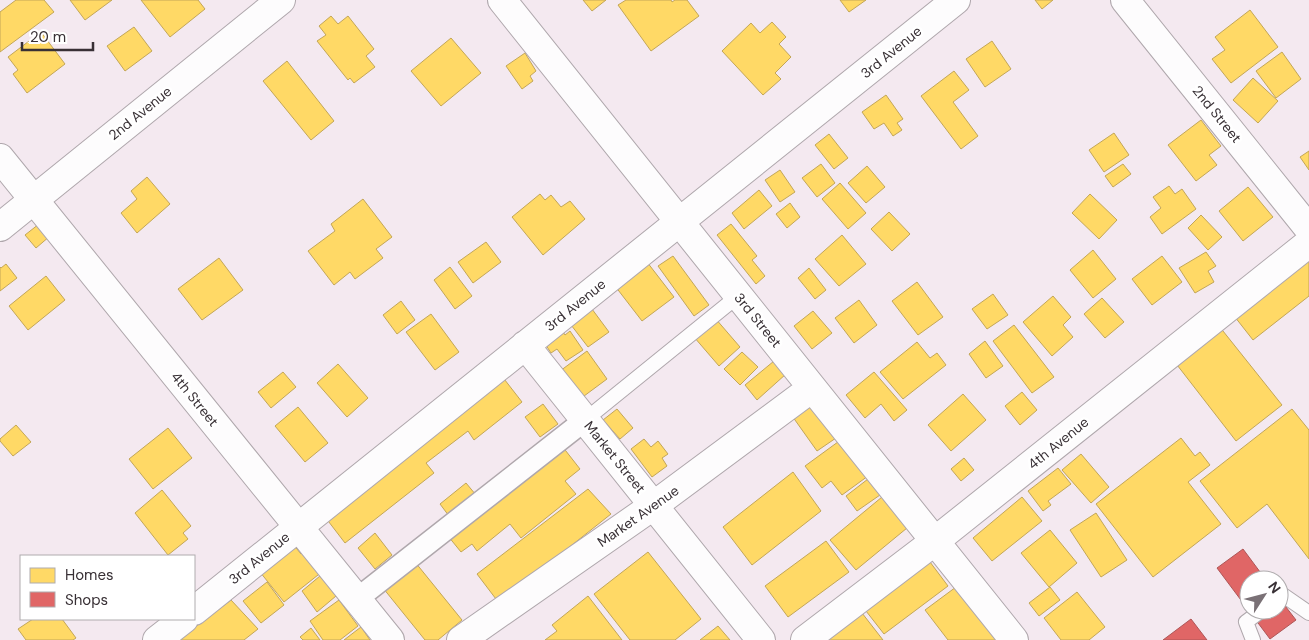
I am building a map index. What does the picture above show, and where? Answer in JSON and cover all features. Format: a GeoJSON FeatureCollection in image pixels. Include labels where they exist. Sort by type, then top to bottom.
{"type":"FeatureCollection","features":[{"type":"Feature","properties":{"kind":"street","name":"2nd Avenue"},"geometry":{"type":"LineString","coordinates":[[0,227],[281,0]]}},
{"type":"Feature","properties":{"kind":"street","name":"3rd Street"},"geometry":{"type":"LineString","coordinates":[[502,0],[1014,640]]}},
{"type":"Feature","properties":{"kind":"street","name":"3rd Avenue"},"geometry":{"type":"LineString","coordinates":[[195,610],[956,0]]}},
{"type":"Feature","properties":{"kind":"street","name":"2nd Street"},"geometry":{"type":"LineString","coordinates":[[1125,0],[1309,228]]}},
{"type":"Feature","properties":{"kind":"street","name":"4th Street"},"geometry":{"type":"LineString","coordinates":[[0,158],[390,640]]}},
{"type":"Feature","properties":{"kind":"street","name":"4th Avenue"},"geometry":{"type":"LineString","coordinates":[[805,640],[935,541],[1309,243]]}},
{"type":"Feature","properties":{"kind":"street","name":"Market Street"},"geometry":{"type":"LineString","coordinates":[[525,345],[761,640]]}},
{"type":"Feature","properties":{"kind":"street","name":"Market Avenue"},"geometry":{"type":"LineString","coordinates":[[461,640],[653,506],[812,388]]}},
{"type":"Feature","properties":{"kind":"street"},"geometry":{"type":"LineString","coordinates":[[357,599],[586,420]]}},
{"type":"Feature","properties":{"kind":"street"},"geometry":{"type":"LineString","coordinates":[[157,640],[183,620]]}},
{"type":"Feature","properties":{"kind":"lane"},"geometry":{"type":"LineString","coordinates":[[586,420],[738,296]]}},
{"type":"Feature","properties":{"kind":"lane"},"geometry":{"type":"LineString","coordinates":[[1289,599],[1309,613]]}},
{"type":"Feature","properties":{"kind":"lane"},"geometry":{"type":"LineString","coordinates":[[1249,620],[1246,622],[1253,640]]}},
{"type":"Feature","properties":{"kind":"building: Homes"},"geometry":{"type":"Polygon","coordinates":[[[16,0],[44,0],[54,12],[0,52],[0,12],[16,0]]]}},
{"type":"Feature","properties":{"kind":"building: Homes"},"geometry":{"type":"Polygon","coordinates":[[[70,0],[112,0],[85,20],[70,0]]]}},
{"type":"Feature","properties":{"kind":"building: Homes"},"geometry":{"type":"Polygon","coordinates":[[[141,0],[198,0],[205,9],[170,37],[141,0]]]}},
{"type":"Feature","properties":{"kind":"building: Homes"},"geometry":{"type":"Polygon","coordinates":[[[583,0],[606,0],[592,11],[583,0]]]}},
{"type":"Feature","properties":{"kind":"building: Homes"},"geometry":{"type":"Polygon","coordinates":[[[626,0],[671,0],[672,2],[675,0],[687,0],[699,16],[651,51],[618,5],[626,0]]]}},
{"type":"Feature","properties":{"kind":"building: Homes"},"geometry":{"type":"Polygon","coordinates":[[[840,0],[866,0],[849,12],[840,0]]]}},
{"type":"Feature","properties":{"kind":"building: Homes"},"geometry":{"type":"Polygon","coordinates":[[[1035,0],[1053,0],[1042,9],[1035,0]]]}},
{"type":"Feature","properties":{"kind":"building: Homes"},"geometry":{"type":"Polygon","coordinates":[[[1250,10],[1278,47],[1231,83],[1212,59],[1225,50],[1215,37],[1250,10]]]}},
{"type":"Feature","properties":{"kind":"building: Homes"},"geometry":{"type":"Polygon","coordinates":[[[331,16],[338,24],[348,16],[374,49],[366,56],[375,67],[354,83],[350,78],[348,80],[317,41],[326,35],[319,26],[331,16]]]}},
{"type":"Feature","properties":{"kind":"building: Homes"},"geometry":{"type":"Polygon","coordinates":[[[772,22],[786,37],[779,44],[791,57],[775,73],[781,79],[763,95],[722,51],[751,23],[760,33],[772,22]]]}},
{"type":"Feature","properties":{"kind":"building: Homes"},"geometry":{"type":"Polygon","coordinates":[[[134,27],[152,51],[125,71],[107,46],[134,27]]]}},
{"type":"Feature","properties":{"kind":"building: Homes"},"geometry":{"type":"Polygon","coordinates":[[[41,32],[65,64],[27,93],[13,74],[18,70],[8,57],[41,32]]]}},
{"type":"Feature","properties":{"kind":"building: Homes"},"geometry":{"type":"Polygon","coordinates":[[[451,38],[481,73],[441,106],[411,71],[451,38]]]}},
{"type":"Feature","properties":{"kind":"building: Homes"},"geometry":{"type":"Polygon","coordinates":[[[992,41],[1011,69],[985,87],[966,59],[992,41]]]}},
{"type":"Feature","properties":{"kind":"building: Homes"},"geometry":{"type":"Polygon","coordinates":[[[1282,52],[1301,79],[1276,98],[1256,71],[1282,52]]]}},
{"type":"Feature","properties":{"kind":"building: Homes"},"geometry":{"type":"Polygon","coordinates":[[[525,53],[536,71],[530,76],[533,81],[522,89],[506,66],[525,53]]]}},
{"type":"Feature","properties":{"kind":"building: Homes"},"geometry":{"type":"Polygon","coordinates":[[[287,61],[334,121],[311,140],[263,81],[287,61]]]}},
{"type":"Feature","properties":{"kind":"building: Homes"},"geometry":{"type":"Polygon","coordinates":[[[954,71],[969,90],[953,102],[978,136],[961,149],[921,96],[954,71]]]}},
{"type":"Feature","properties":{"kind":"building: Homes"},"geometry":{"type":"Polygon","coordinates":[[[1253,78],[1278,101],[1258,123],[1233,100],[1253,78]]]}},
{"type":"Feature","properties":{"kind":"building: Homes"},"geometry":{"type":"Polygon","coordinates":[[[886,95],[903,119],[897,123],[902,130],[893,136],[884,123],[874,129],[862,112],[886,95]]]}},
{"type":"Feature","properties":{"kind":"building: Homes"},"geometry":{"type":"Polygon","coordinates":[[[1201,120],[1221,146],[1209,155],[1217,165],[1196,181],[1168,145],[1201,120]]]}},
{"type":"Feature","properties":{"kind":"building: Homes"},"geometry":{"type":"Polygon","coordinates":[[[1114,133],[1129,155],[1104,172],[1089,150],[1114,133]]]}},
{"type":"Feature","properties":{"kind":"building: Homes"},"geometry":{"type":"Polygon","coordinates":[[[829,134],[848,158],[834,169],[815,145],[829,134]]]}},
{"type":"Feature","properties":{"kind":"building: Homes"},"geometry":{"type":"Polygon","coordinates":[[[1309,151],[1309,170],[1300,157],[1309,151]]]}},
{"type":"Feature","properties":{"kind":"building: Homes"},"geometry":{"type":"Polygon","coordinates":[[[821,164],[835,183],[817,197],[802,178],[821,164]]]}},
{"type":"Feature","properties":{"kind":"building: Homes"},"geometry":{"type":"Polygon","coordinates":[[[1123,164],[1131,174],[1113,187],[1105,176],[1123,164]]]}},
{"type":"Feature","properties":{"kind":"building: Homes"},"geometry":{"type":"Polygon","coordinates":[[[867,166],[885,187],[866,203],[848,183],[867,166]]]}},
{"type":"Feature","properties":{"kind":"building: Homes"},"geometry":{"type":"Polygon","coordinates":[[[780,170],[795,192],[780,202],[765,180],[780,170]]]}},
{"type":"Feature","properties":{"kind":"building: Homes"},"geometry":{"type":"Polygon","coordinates":[[[147,177],[170,204],[137,233],[121,213],[137,199],[131,191],[147,177]]]}},
{"type":"Feature","properties":{"kind":"building: Homes"},"geometry":{"type":"Polygon","coordinates":[[[840,183],[866,213],[848,229],[822,199],[840,183]]]}},
{"type":"Feature","properties":{"kind":"building: Homes"},"geometry":{"type":"Polygon","coordinates":[[[1169,186],[1175,194],[1182,189],[1196,209],[1162,234],[1150,217],[1161,208],[1153,197],[1169,186]]]}},
{"type":"Feature","properties":{"kind":"building: Homes"},"geometry":{"type":"Polygon","coordinates":[[[1248,187],[1273,217],[1243,241],[1219,211],[1248,187]]]}},
{"type":"Feature","properties":{"kind":"building: Homes"},"geometry":{"type":"Polygon","coordinates":[[[759,190],[772,206],[744,229],[732,213],[759,190]]]}},
{"type":"Feature","properties":{"kind":"building: Homes"},"geometry":{"type":"Polygon","coordinates":[[[540,194],[545,200],[551,195],[561,207],[570,201],[585,219],[543,255],[512,217],[540,194]]]}},
{"type":"Feature","properties":{"kind":"building: Homes"},"geometry":{"type":"Polygon","coordinates":[[[1090,194],[1117,220],[1099,239],[1072,213],[1090,194]]]}},
{"type":"Feature","properties":{"kind":"building: Homes"},"geometry":{"type":"Polygon","coordinates":[[[363,199],[392,237],[376,249],[383,258],[355,279],[350,272],[334,285],[308,251],[335,231],[331,224],[363,199]]]}},
{"type":"Feature","properties":{"kind":"building: Homes"},"geometry":{"type":"Polygon","coordinates":[[[790,203],[800,217],[787,228],[776,214],[790,203]]]}},
{"type":"Feature","properties":{"kind":"building: Homes"},"geometry":{"type":"Polygon","coordinates":[[[889,212],[910,234],[892,251],[871,229],[889,212]]]}},
{"type":"Feature","properties":{"kind":"building: Homes"},"geometry":{"type":"Polygon","coordinates":[[[1201,215],[1222,237],[1208,250],[1188,228],[1201,215]]]}},
{"type":"Feature","properties":{"kind":"building: Homes"},"geometry":{"type":"Polygon","coordinates":[[[39,224],[50,236],[36,248],[25,235],[39,224]]]}},
{"type":"Feature","properties":{"kind":"building: Homes"},"geometry":{"type":"Polygon","coordinates":[[[731,224],[757,256],[752,260],[765,276],[756,284],[717,235],[731,224]]]}},
{"type":"Feature","properties":{"kind":"building: Homes"},"geometry":{"type":"Polygon","coordinates":[[[842,235],[866,264],[839,286],[815,259],[842,235]]]}},
{"type":"Feature","properties":{"kind":"building: Homes"},"geometry":{"type":"Polygon","coordinates":[[[486,242],[501,262],[473,283],[458,262],[486,242]]]}},
{"type":"Feature","properties":{"kind":"building: Homes"},"geometry":{"type":"Polygon","coordinates":[[[1093,250],[1116,279],[1093,298],[1070,270],[1093,250]]]}},
{"type":"Feature","properties":{"kind":"building: Homes"},"geometry":{"type":"Polygon","coordinates":[[[1206,252],[1216,266],[1208,271],[1214,282],[1195,293],[1179,268],[1206,252]]]}},
{"type":"Feature","properties":{"kind":"building: Homes"},"geometry":{"type":"Polygon","coordinates":[[[1309,253],[1309,296],[1253,340],[1231,312],[1309,253]]]}},
{"type":"Feature","properties":{"kind":"building: Homes"},"geometry":{"type":"Polygon","coordinates":[[[673,256],[709,305],[694,316],[658,266],[673,256]]]}},
{"type":"Feature","properties":{"kind":"building: Homes"},"geometry":{"type":"Polygon","coordinates":[[[1162,256],[1182,282],[1152,305],[1132,279],[1162,256]]]}},
{"type":"Feature","properties":{"kind":"building: Homes"},"geometry":{"type":"Polygon","coordinates":[[[219,258],[243,290],[202,320],[178,289],[219,258]]]}},
{"type":"Feature","properties":{"kind":"building: Homes"},"geometry":{"type":"Polygon","coordinates":[[[647,262],[674,297],[642,321],[615,286],[647,262]]]}},
{"type":"Feature","properties":{"kind":"building: Homes"},"geometry":{"type":"Polygon","coordinates":[[[6,264],[17,278],[0,291],[0,267],[6,264]]]}},
{"type":"Feature","properties":{"kind":"building: Homes"},"geometry":{"type":"Polygon","coordinates":[[[450,267],[472,296],[455,309],[434,280],[450,267]]]}},
{"type":"Feature","properties":{"kind":"building: Homes"},"geometry":{"type":"Polygon","coordinates":[[[809,268],[826,290],[815,299],[798,278],[809,268]]]}},
{"type":"Feature","properties":{"kind":"building: Homes"},"geometry":{"type":"Polygon","coordinates":[[[46,276],[65,300],[28,330],[9,306],[46,276]]]}},
{"type":"Feature","properties":{"kind":"building: Homes"},"geometry":{"type":"Polygon","coordinates":[[[917,282],[943,317],[918,335],[892,301],[917,282]]]}},
{"type":"Feature","properties":{"kind":"building: Homes"},"geometry":{"type":"Polygon","coordinates":[[[993,294],[1008,315],[987,329],[972,309],[993,294]]]}},
{"type":"Feature","properties":{"kind":"building: Homes"},"geometry":{"type":"Polygon","coordinates":[[[1053,296],[1071,317],[1063,325],[1073,337],[1052,356],[1023,322],[1053,296]]]}},
{"type":"Feature","properties":{"kind":"building: Homes"},"geometry":{"type":"Polygon","coordinates":[[[1102,298],[1124,322],[1105,338],[1084,314],[1102,298]]]}},
{"type":"Feature","properties":{"kind":"building: Homes"},"geometry":{"type":"Polygon","coordinates":[[[859,300],[877,325],[854,343],[835,318],[859,300]]]}},
{"type":"Feature","properties":{"kind":"building: Homes"},"geometry":{"type":"Polygon","coordinates":[[[401,301],[415,320],[397,334],[383,315],[401,301]]]}},
{"type":"Feature","properties":{"kind":"building: Homes"},"geometry":{"type":"Polygon","coordinates":[[[589,305],[609,332],[588,347],[568,321],[589,305]]]}},
{"type":"Feature","properties":{"kind":"building: Homes"},"geometry":{"type":"Polygon","coordinates":[[[813,311],[832,333],[812,349],[794,326],[813,311]]]}},
{"type":"Feature","properties":{"kind":"building: Homes"},"geometry":{"type":"Polygon","coordinates":[[[431,314],[459,352],[435,370],[406,332],[431,314]]]}},
{"type":"Feature","properties":{"kind":"building: Homes"},"geometry":{"type":"Polygon","coordinates":[[[715,318],[740,347],[719,366],[694,337],[715,318]]]}},
{"type":"Feature","properties":{"kind":"building: Homes"},"geometry":{"type":"Polygon","coordinates":[[[1014,325],[1054,377],[1032,393],[993,341],[1014,325]]]}},
{"type":"Feature","properties":{"kind":"building: Homes"},"geometry":{"type":"Polygon","coordinates":[[[1219,326],[1282,405],[1236,441],[1174,361],[1219,326]]]}},
{"type":"Feature","properties":{"kind":"building: Homes"},"geometry":{"type":"Polygon","coordinates":[[[560,327],[565,335],[570,331],[583,350],[566,361],[557,349],[551,353],[542,339],[560,327]]]}},
{"type":"Feature","properties":{"kind":"building: Homes"},"geometry":{"type":"Polygon","coordinates":[[[985,341],[1003,366],[986,378],[969,354],[985,341]]]}},
{"type":"Feature","properties":{"kind":"building: Homes"},"geometry":{"type":"Polygon","coordinates":[[[917,342],[930,358],[937,353],[946,365],[903,399],[880,372],[917,342]]]}},
{"type":"Feature","properties":{"kind":"building: Homes"},"geometry":{"type":"Polygon","coordinates":[[[587,351],[607,379],[580,399],[560,371],[587,351]]]}},
{"type":"Feature","properties":{"kind":"building: Homes"},"geometry":{"type":"Polygon","coordinates":[[[742,352],[758,367],[740,385],[724,369],[742,352]]]}},
{"type":"Feature","properties":{"kind":"building: Homes"},"geometry":{"type":"Polygon","coordinates":[[[774,361],[786,374],[757,400],[745,385],[774,361]]]}},
{"type":"Feature","properties":{"kind":"building: Homes"},"geometry":{"type":"Polygon","coordinates":[[[338,364],[368,398],[347,417],[317,383],[338,364]]]}},
{"type":"Feature","properties":{"kind":"building: Homes"},"geometry":{"type":"Polygon","coordinates":[[[283,372],[296,387],[271,408],[258,392],[283,372]]]}},
{"type":"Feature","properties":{"kind":"building: Homes"},"geometry":{"type":"Polygon","coordinates":[[[874,372],[907,410],[894,421],[881,404],[865,418],[846,395],[874,372]]]}},
{"type":"Feature","properties":{"kind":"building: Homes"},"geometry":{"type":"Polygon","coordinates":[[[501,375],[522,402],[474,440],[468,431],[426,463],[434,473],[345,543],[322,513],[501,375]]]}},
{"type":"Feature","properties":{"kind":"building: Homes"},"geometry":{"type":"Polygon","coordinates":[[[1022,392],[1037,410],[1020,425],[1005,406],[1022,392]]]}},
{"type":"Feature","properties":{"kind":"building: Homes"},"geometry":{"type":"Polygon","coordinates":[[[963,394],[986,420],[951,451],[928,425],[963,394]]]}},
{"type":"Feature","properties":{"kind":"building: Homes"},"geometry":{"type":"Polygon","coordinates":[[[809,400],[836,438],[817,451],[790,413],[809,400]]]}},
{"type":"Feature","properties":{"kind":"building: Homes"},"geometry":{"type":"Polygon","coordinates":[[[543,404],[558,424],[540,437],[525,417],[543,404]]]}},
{"type":"Feature","properties":{"kind":"building: Homes"},"geometry":{"type":"Polygon","coordinates":[[[298,407],[328,443],[305,462],[275,426],[298,407]]]}},
{"type":"Feature","properties":{"kind":"building: Homes"},"geometry":{"type":"Polygon","coordinates":[[[617,409],[633,428],[620,439],[603,420],[617,409]]]}},
{"type":"Feature","properties":{"kind":"building: Homes"},"geometry":{"type":"Polygon","coordinates":[[[1292,409],[1309,430],[1309,559],[1267,504],[1237,528],[1200,481],[1292,409]]]}},
{"type":"Feature","properties":{"kind":"building: Homes"},"geometry":{"type":"Polygon","coordinates":[[[16,425],[31,442],[13,456],[0,439],[16,425]]]}},
{"type":"Feature","properties":{"kind":"building: Homes"},"geometry":{"type":"Polygon","coordinates":[[[168,428],[192,458],[153,489],[129,459],[168,428]]]}},
{"type":"Feature","properties":{"kind":"building: Homes"},"geometry":{"type":"Polygon","coordinates":[[[1181,438],[1195,456],[1200,452],[1210,465],[1188,482],[1221,524],[1153,577],[1096,504],[1181,438]]]}},
{"type":"Feature","properties":{"kind":"building: Homes"},"geometry":{"type":"Polygon","coordinates":[[[644,439],[651,447],[658,441],[668,454],[662,458],[667,466],[652,477],[631,449],[644,439]]]}},
{"type":"Feature","properties":{"kind":"building: Homes"},"geometry":{"type":"Polygon","coordinates":[[[842,439],[868,476],[842,495],[831,481],[822,488],[805,466],[842,439]]]}},
{"type":"Feature","properties":{"kind":"building: Homes"},"geometry":{"type":"Polygon","coordinates":[[[562,446],[580,469],[565,481],[576,494],[521,538],[510,524],[477,551],[472,544],[461,552],[448,536],[562,446]]]}},
{"type":"Feature","properties":{"kind":"building: Homes"},"geometry":{"type":"Polygon","coordinates":[[[1081,454],[1109,487],[1091,503],[1062,470],[1081,454]]]}},
{"type":"Feature","properties":{"kind":"building: Homes"},"geometry":{"type":"Polygon","coordinates":[[[964,458],[974,470],[961,481],[951,469],[964,458]]]}},
{"type":"Feature","properties":{"kind":"building: Homes"},"geometry":{"type":"Polygon","coordinates":[[[1058,468],[1071,484],[1048,501],[1051,505],[1043,511],[1028,491],[1058,468]]]}},
{"type":"Feature","properties":{"kind":"building: Homes"},"geometry":{"type":"Polygon","coordinates":[[[793,472],[821,511],[752,565],[723,527],[793,472]]]}},
{"type":"Feature","properties":{"kind":"building: Homes"},"geometry":{"type":"Polygon","coordinates":[[[868,479],[880,495],[857,511],[846,496],[868,479]]]}},
{"type":"Feature","properties":{"kind":"building: Homes"},"geometry":{"type":"Polygon","coordinates":[[[466,483],[476,495],[449,516],[440,504],[466,483]]]}},
{"type":"Feature","properties":{"kind":"building: Homes"},"geometry":{"type":"Polygon","coordinates":[[[588,489],[611,514],[499,603],[477,574],[588,489]]]}},
{"type":"Feature","properties":{"kind":"building: Homes"},"geometry":{"type":"Polygon","coordinates":[[[162,490],[191,526],[183,533],[188,539],[168,555],[135,513],[162,490]]]}},
{"type":"Feature","properties":{"kind":"building: Homes"},"geometry":{"type":"Polygon","coordinates":[[[882,497],[907,528],[856,570],[830,540],[882,497]]]}},
{"type":"Feature","properties":{"kind":"building: Homes"},"geometry":{"type":"Polygon","coordinates":[[[1022,497],[1042,521],[992,561],[973,538],[1022,497]]]}},
{"type":"Feature","properties":{"kind":"building: Homes"},"geometry":{"type":"Polygon","coordinates":[[[1096,513],[1127,560],[1101,577],[1070,530],[1096,513]]]}},
{"type":"Feature","properties":{"kind":"building: Homes"},"geometry":{"type":"Polygon","coordinates":[[[1050,530],[1077,563],[1049,587],[1021,553],[1050,530]]]}},
{"type":"Feature","properties":{"kind":"building: Homes"},"geometry":{"type":"Polygon","coordinates":[[[375,533],[392,555],[375,569],[358,548],[375,533]]]}},
{"type":"Feature","properties":{"kind":"building: Homes"},"geometry":{"type":"Polygon","coordinates":[[[826,541],[849,572],[788,617],[765,586],[826,541]]]}},
{"type":"Feature","properties":{"kind":"building: Homes"},"geometry":{"type":"Polygon","coordinates":[[[293,544],[301,554],[306,550],[323,571],[284,602],[260,572],[293,544]]]}},
{"type":"Feature","properties":{"kind":"building: Homes"},"geometry":{"type":"Polygon","coordinates":[[[648,552],[701,619],[675,640],[630,640],[594,594],[648,552]]]}},
{"type":"Feature","properties":{"kind":"building: Homes"},"geometry":{"type":"Polygon","coordinates":[[[415,562],[462,620],[438,640],[425,640],[383,588],[415,562]]]}},
{"type":"Feature","properties":{"kind":"building: Homes"},"geometry":{"type":"Polygon","coordinates":[[[930,562],[948,586],[884,634],[866,611],[930,562]]]}},
{"type":"Feature","properties":{"kind":"building: Homes"},"geometry":{"type":"Polygon","coordinates":[[[320,576],[336,596],[317,612],[302,591],[320,576]]]}},
{"type":"Feature","properties":{"kind":"building: Homes"},"geometry":{"type":"Polygon","coordinates":[[[267,582],[284,605],[261,623],[243,601],[267,582]]]}},
{"type":"Feature","properties":{"kind":"building: Homes"},"geometry":{"type":"Polygon","coordinates":[[[956,587],[997,640],[948,640],[925,610],[956,587]]]}},
{"type":"Feature","properties":{"kind":"building: Homes"},"geometry":{"type":"Polygon","coordinates":[[[1050,587],[1060,600],[1039,616],[1029,603],[1050,587]]]}},
{"type":"Feature","properties":{"kind":"building: Homes"},"geometry":{"type":"Polygon","coordinates":[[[1077,592],[1105,627],[1089,640],[1061,640],[1044,618],[1077,592]]]}},
{"type":"Feature","properties":{"kind":"building: Homes"},"geometry":{"type":"Polygon","coordinates":[[[588,596],[622,640],[545,640],[557,631],[552,625],[588,596]]]}},
{"type":"Feature","properties":{"kind":"building: Homes"},"geometry":{"type":"Polygon","coordinates":[[[231,600],[258,629],[244,640],[178,640],[231,600]]]}},
{"type":"Feature","properties":{"kind":"building: Homes"},"geometry":{"type":"Polygon","coordinates":[[[339,600],[358,626],[340,640],[323,640],[310,621],[339,600]]]}},
{"type":"Feature","properties":{"kind":"building: Homes"},"geometry":{"type":"Polygon","coordinates":[[[862,613],[883,640],[827,640],[862,613]]]}},
{"type":"Feature","properties":{"kind":"building: Homes"},"geometry":{"type":"Polygon","coordinates":[[[32,620],[63,620],[76,638],[73,640],[26,640],[18,629],[32,620]]]}},
{"type":"Feature","properties":{"kind":"building: Homes"},"geometry":{"type":"Polygon","coordinates":[[[718,626],[730,640],[700,640],[718,626]]]}},
{"type":"Feature","properties":{"kind":"building: Homes"},"geometry":{"type":"Polygon","coordinates":[[[361,627],[370,640],[344,640],[361,627]]]}},
{"type":"Feature","properties":{"kind":"building: Homes"},"geometry":{"type":"Polygon","coordinates":[[[311,628],[320,640],[303,640],[300,637],[311,628]]]}},
{"type":"Feature","properties":{"kind":"building: Shops"},"geometry":{"type":"Polygon","coordinates":[[[1243,549],[1259,570],[1239,570],[1239,597],[1217,568],[1243,549]]]}},
{"type":"Feature","properties":{"kind":"building: Shops"},"geometry":{"type":"Polygon","coordinates":[[[1289,611],[1296,620],[1270,639],[1256,620],[1289,620],[1289,611]]]}},
{"type":"Feature","properties":{"kind":"building: Shops"},"geometry":{"type":"Polygon","coordinates":[[[1191,619],[1207,640],[1163,640],[1191,619]]]}}]}
